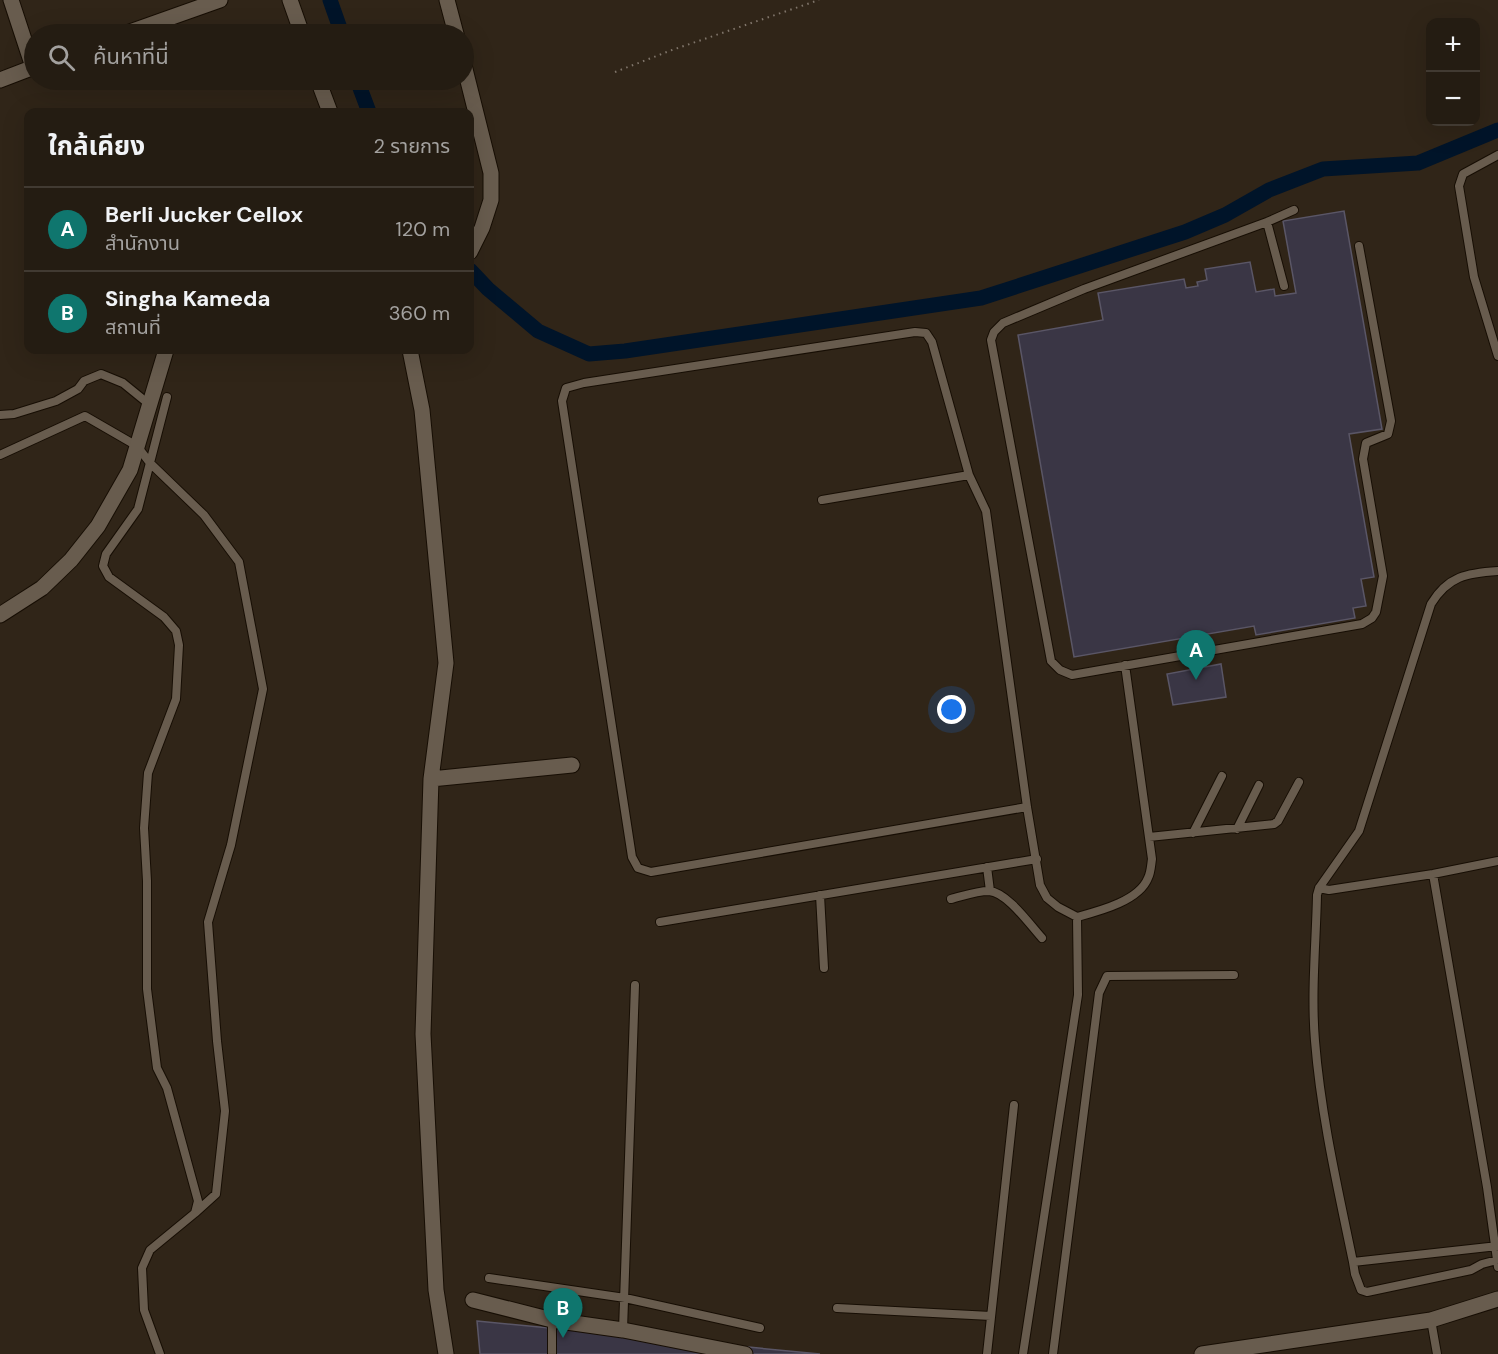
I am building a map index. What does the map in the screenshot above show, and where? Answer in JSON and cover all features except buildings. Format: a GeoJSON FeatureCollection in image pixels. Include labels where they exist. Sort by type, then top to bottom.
{"type":"FeatureCollection","features":[{"type":"Feature","properties":{"kind":"street"},"geometry":{"type":"LineString","coordinates":[[11,0],[24,38]]}},
{"type":"Feature","properties":{"kind":"street"},"geometry":{"type":"LineString","coordinates":[[152,24],[220,0]]}},
{"type":"Feature","properties":{"kind":"street"},"geometry":{"type":"LineString","coordinates":[[290,0],[298,24]]}},
{"type":"Feature","properties":{"kind":"street"},"geometry":{"type":"LineString","coordinates":[[447,0],[453,24]]}},
{"type":"Feature","properties":{"kind":"street"},"geometry":{"type":"LineString","coordinates":[[0,80],[24,71]]}},
{"type":"Feature","properties":{"kind":"street"},"geometry":{"type":"LineString","coordinates":[[322,90],[328,108]]}},
{"type":"Feature","properties":{"kind":"street"},"geometry":{"type":"LineString","coordinates":[[470,90],[491,173],[491,200],[474,244]]}},
{"type":"Feature","properties":{"kind":"street"},"geometry":{"type":"LineString","coordinates":[[0,615],[42,588],[71,560],[104,516],[130,470],[165,354]]}},
{"type":"Feature","properties":{"kind":"street"},"geometry":{"type":"LineString","coordinates":[[411,354],[422,410],[446,663],[431,779],[423,1034],[436,1290],[446,1354]]}},
{"type":"Feature","properties":{"kind":"street"},"geometry":{"type":"LineString","coordinates":[[431,779],[572,765]]}},
{"type":"Feature","properties":{"kind":"street"},"geometry":{"type":"LineString","coordinates":[[1202,1354],[1431,1320],[1498,1299]]}},
{"type":"Feature","properties":{"kind":"street"},"geometry":{"type":"LineString","coordinates":[[473,1300],[552,1320],[623,1330],[745,1354]]}},
{"type":"Feature","properties":{"kind":"lane"},"geometry":{"type":"LineString","coordinates":[[1498,155],[1463,174],[1459,186],[1474,277],[1498,356]]}},
{"type":"Feature","properties":{"kind":"lane"},"geometry":{"type":"LineString","coordinates":[[1294,210],[1084,289],[1003,323],[994,332],[991,340],[1051,662],[1060,670],[1072,675],[1362,624],[1372,618],[1376,612],[1383,576],[1363,459],[1366,443],[1388,434],[1391,421],[1359,246]]}},
{"type":"Feature","properties":{"kind":"lane"},"geometry":{"type":"LineString","coordinates":[[1267,222],[1284,286]]}},
{"type":"Feature","properties":{"kind":"lane"},"geometry":{"type":"LineString","coordinates":[[1027,807],[651,872],[638,868],[632,857],[562,401],[566,388],[584,383],[915,332],[926,333],[932,342],[969,475],[986,512],[1040,885],[1047,898],[1077,917],[1108,908],[1142,888],[1149,877],[1152,859],[1125,665]]}},
{"type":"Feature","properties":{"kind":"lane"},"geometry":{"type":"LineString","coordinates":[[0,416],[56,401],[78,389],[84,381],[100,374],[123,383],[150,405]]}},
{"type":"Feature","properties":{"kind":"lane"},"geometry":{"type":"LineString","coordinates":[[167,398],[138,509],[106,554],[103,566],[109,577],[164,617],[176,631],[179,645],[176,699],[148,773],[144,828],[147,881],[147,989],[157,1068],[167,1088],[198,1201],[195,1213]]}},
{"type":"Feature","properties":{"kind":"lane"},"geometry":{"type":"LineString","coordinates":[[0,455],[85,416],[137,446],[150,463],[204,515],[239,562],[263,689],[231,845],[208,922],[225,1112],[216,1194],[150,1250],[141,1268],[144,1310],[160,1354]]}},
{"type":"Feature","properties":{"kind":"lane"},"geometry":{"type":"LineString","coordinates":[[822,500],[969,475]]}},
{"type":"Feature","properties":{"kind":"lane"},"geometry":{"type":"LineString","coordinates":[[1433,874],[1497,1246],[1498,1264],[1482,1264],[1471,1270],[1366,1292],[1361,1290],[1358,1284],[1329,1146],[1315,1041],[1315,972],[1319,888],[1359,831],[1431,604],[1440,589],[1454,580],[1470,573],[1498,571]]}},
{"type":"Feature","properties":{"kind":"lane"},"geometry":{"type":"LineString","coordinates":[[1193,833],[1222,776]]}},
{"type":"Feature","properties":{"kind":"lane"},"geometry":{"type":"LineString","coordinates":[[1149,837],[1274,824],[1278,821],[1299,782]]}},
{"type":"Feature","properties":{"kind":"lane"},"geometry":{"type":"LineString","coordinates":[[1237,829],[1259,785]]}},
{"type":"Feature","properties":{"kind":"lane"},"geometry":{"type":"LineString","coordinates":[[660,922],[1037,859]]}},
{"type":"Feature","properties":{"kind":"lane"},"geometry":{"type":"LineString","coordinates":[[1319,888],[1329,890],[1433,874],[1498,861]]}},
{"type":"Feature","properties":{"kind":"lane"},"geometry":{"type":"LineString","coordinates":[[987,867],[990,891]]}},
{"type":"Feature","properties":{"kind":"lane"},"geometry":{"type":"LineString","coordinates":[[951,899],[977,892],[990,891],[1001,894],[1042,938]]}},
{"type":"Feature","properties":{"kind":"lane"},"geometry":{"type":"LineString","coordinates":[[820,896],[824,968]]}},
{"type":"Feature","properties":{"kind":"lane"},"geometry":{"type":"LineString","coordinates":[[1023,1354],[1078,995],[1077,917]]}},
{"type":"Feature","properties":{"kind":"lane"},"geometry":{"type":"LineString","coordinates":[[1053,1354],[1099,993],[1104,981],[1107,976],[1234,975]]}},
{"type":"Feature","properties":{"kind":"lane"},"geometry":{"type":"LineString","coordinates":[[623,1330],[635,985]]}},
{"type":"Feature","properties":{"kind":"lane"},"geometry":{"type":"LineString","coordinates":[[987,1354],[1014,1106]]}},
{"type":"Feature","properties":{"kind":"lane"},"geometry":{"type":"LineString","coordinates":[[1353,1262],[1497,1246]]}},
{"type":"Feature","properties":{"kind":"lane"},"geometry":{"type":"LineString","coordinates":[[489,1278],[625,1298],[760,1328]]}},
{"type":"Feature","properties":{"kind":"lane"},"geometry":{"type":"LineString","coordinates":[[837,1308],[991,1316]]}},
{"type":"Feature","properties":{"kind":"lane"},"geometry":{"type":"LineString","coordinates":[[552,1320],[552,1354]]}},
{"type":"Feature","properties":{"kind":"lane"},"geometry":{"type":"LineString","coordinates":[[1431,1320],[1437,1354]]}},
{"type":"Feature","properties":{"kind":"path"},"geometry":{"type":"LineString","coordinates":[[615,72],[634,63],[819,0]]}},
{"type":"Feature","properties":{"kind":"waterway"},"geometry":{"type":"LineString","coordinates":[[330,0],[338,24]]}},
{"type":"Feature","properties":{"kind":"waterway"},"geometry":{"type":"LineString","coordinates":[[361,90],[368,108]]}},
{"type":"Feature","properties":{"kind":"waterway"},"geometry":{"type":"LineString","coordinates":[[474,274],[538,331],[589,354],[625,351],[981,298],[1185,232],[1225,215],[1269,190],[1323,169],[1418,163],[1498,130]]}},
{"type":"Feature","properties":{"kind":"place","name":"Berli Jucker Cellox"},"geometry":{"type":"Point","coordinates":[1196,680]}},
{"type":"Feature","properties":{"kind":"place","name":"Singha Kameda"},"geometry":{"type":"Point","coordinates":[563,1338]}}]}
